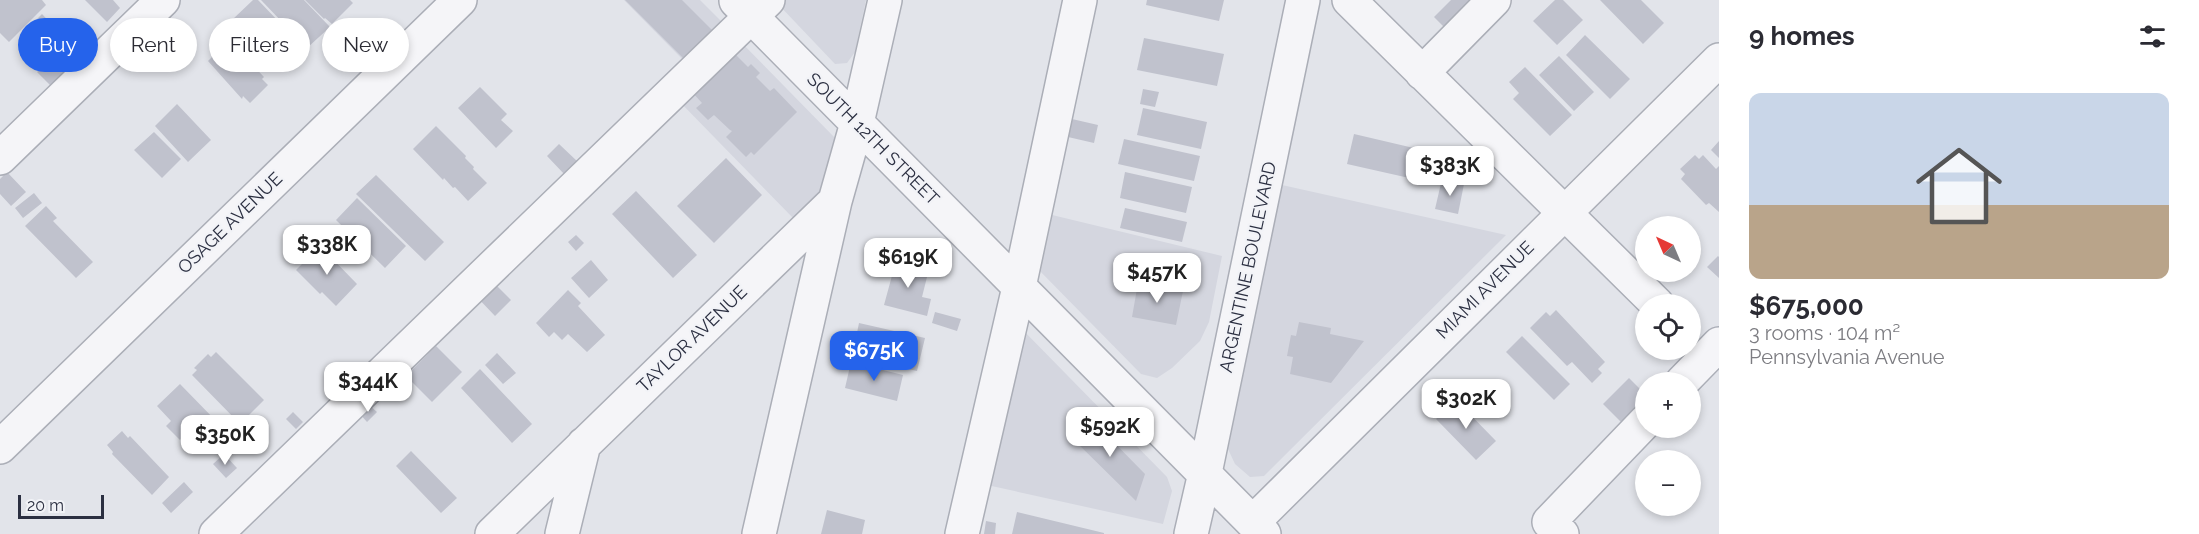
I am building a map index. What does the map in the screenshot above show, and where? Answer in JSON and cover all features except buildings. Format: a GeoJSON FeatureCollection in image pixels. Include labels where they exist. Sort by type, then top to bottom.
{"type":"FeatureCollection","features":[{"type":"Feature","properties":{"kind":"street"},"geometry":{"type":"LineString","coordinates":[[0,158],[163,0]]}},
{"type":"Feature","properties":{"kind":"street","name":"OSAGE AVENUE"},"geometry":{"type":"LineString","coordinates":[[0,447],[460,0]]}},
{"type":"Feature","properties":{"kind":"street"},"geometry":{"type":"LineString","coordinates":[[759,534],[835,201],[857,123],[885,0]]}},
{"type":"Feature","properties":{"kind":"street"},"geometry":{"type":"LineString","coordinates":[[962,534],[1019,287],[1080,0]]}},
{"type":"Feature","properties":{"kind":"street","name":"ARGENTINE BOULEVARD"},"geometry":{"type":"LineString","coordinates":[[1191,534],[1303,0]]}},
{"type":"Feature","properties":{"kind":"street"},"geometry":{"type":"LineString","coordinates":[[1349,0],[1647,294]]}},
{"type":"Feature","properties":{"kind":"street"},"geometry":{"type":"LineString","coordinates":[[1422,73],[1494,0]]}},
{"type":"Feature","properties":{"kind":"street"},"geometry":{"type":"LineString","coordinates":[[216,534],[751,5]]}},
{"type":"Feature","properties":{"kind":"street","name":"SOUTH 12TH STREET"},"geometry":{"type":"LineString","coordinates":[[751,5],[857,123],[1258,528]]}},
{"type":"Feature","properties":{"kind":"street","name":"MIAMI AVENUE"},"geometry":{"type":"LineString","coordinates":[[1258,528],[1564,212],[1719,60]]}},
{"type":"Feature","properties":{"kind":"street","name":"TAYLOR AVENUE"},"geometry":{"type":"LineString","coordinates":[[492,534],[835,201]]}},
{"type":"Feature","properties":{"kind":"street"},"geometry":{"type":"LineString","coordinates":[[1691,372],[1709,351]]}},
{"type":"Feature","properties":{"kind":"street"},"geometry":{"type":"LineString","coordinates":[[1549,530],[1635,433]]}},
{"type":"Feature","properties":{"kind":"street"},"geometry":{"type":"LineString","coordinates":[[562,534],[585,444]]}},
{"type":"Feature","properties":{"kind":"shaded area"},"geometry":{"type":"Polygon","coordinates":[[[624,0],[700,0],[729,29],[690,67],[624,0]]]}},
{"type":"Feature","properties":{"kind":"shaded area"},"geometry":{"type":"Polygon","coordinates":[[[780,0],[866,0],[855,52],[847,63],[835,64],[777,3],[780,0]]]}},
{"type":"Feature","properties":{"kind":"shaded area"},"geometry":{"type":"Polygon","coordinates":[[[737,38],[836,139],[830,183],[793,218],[676,98],[737,38]]]}},
{"type":"Feature","properties":{"kind":"shaded area"},"geometry":{"type":"Polygon","coordinates":[[[1282,185],[1506,235],[1264,476],[1250,477],[1235,464],[1228,449],[1282,185]]]}},
{"type":"Feature","properties":{"kind":"shaded area"},"geometry":{"type":"Polygon","coordinates":[[[1048,214],[1222,256],[1209,322],[1200,341],[1172,368],[1157,378],[1141,374],[1036,267],[1048,214]]]}},
{"type":"Feature","properties":{"kind":"shaded area"},"geometry":{"type":"Polygon","coordinates":[[[1018,325],[1167,477],[1172,491],[1163,524],[987,485],[1018,325]]]}}]}
